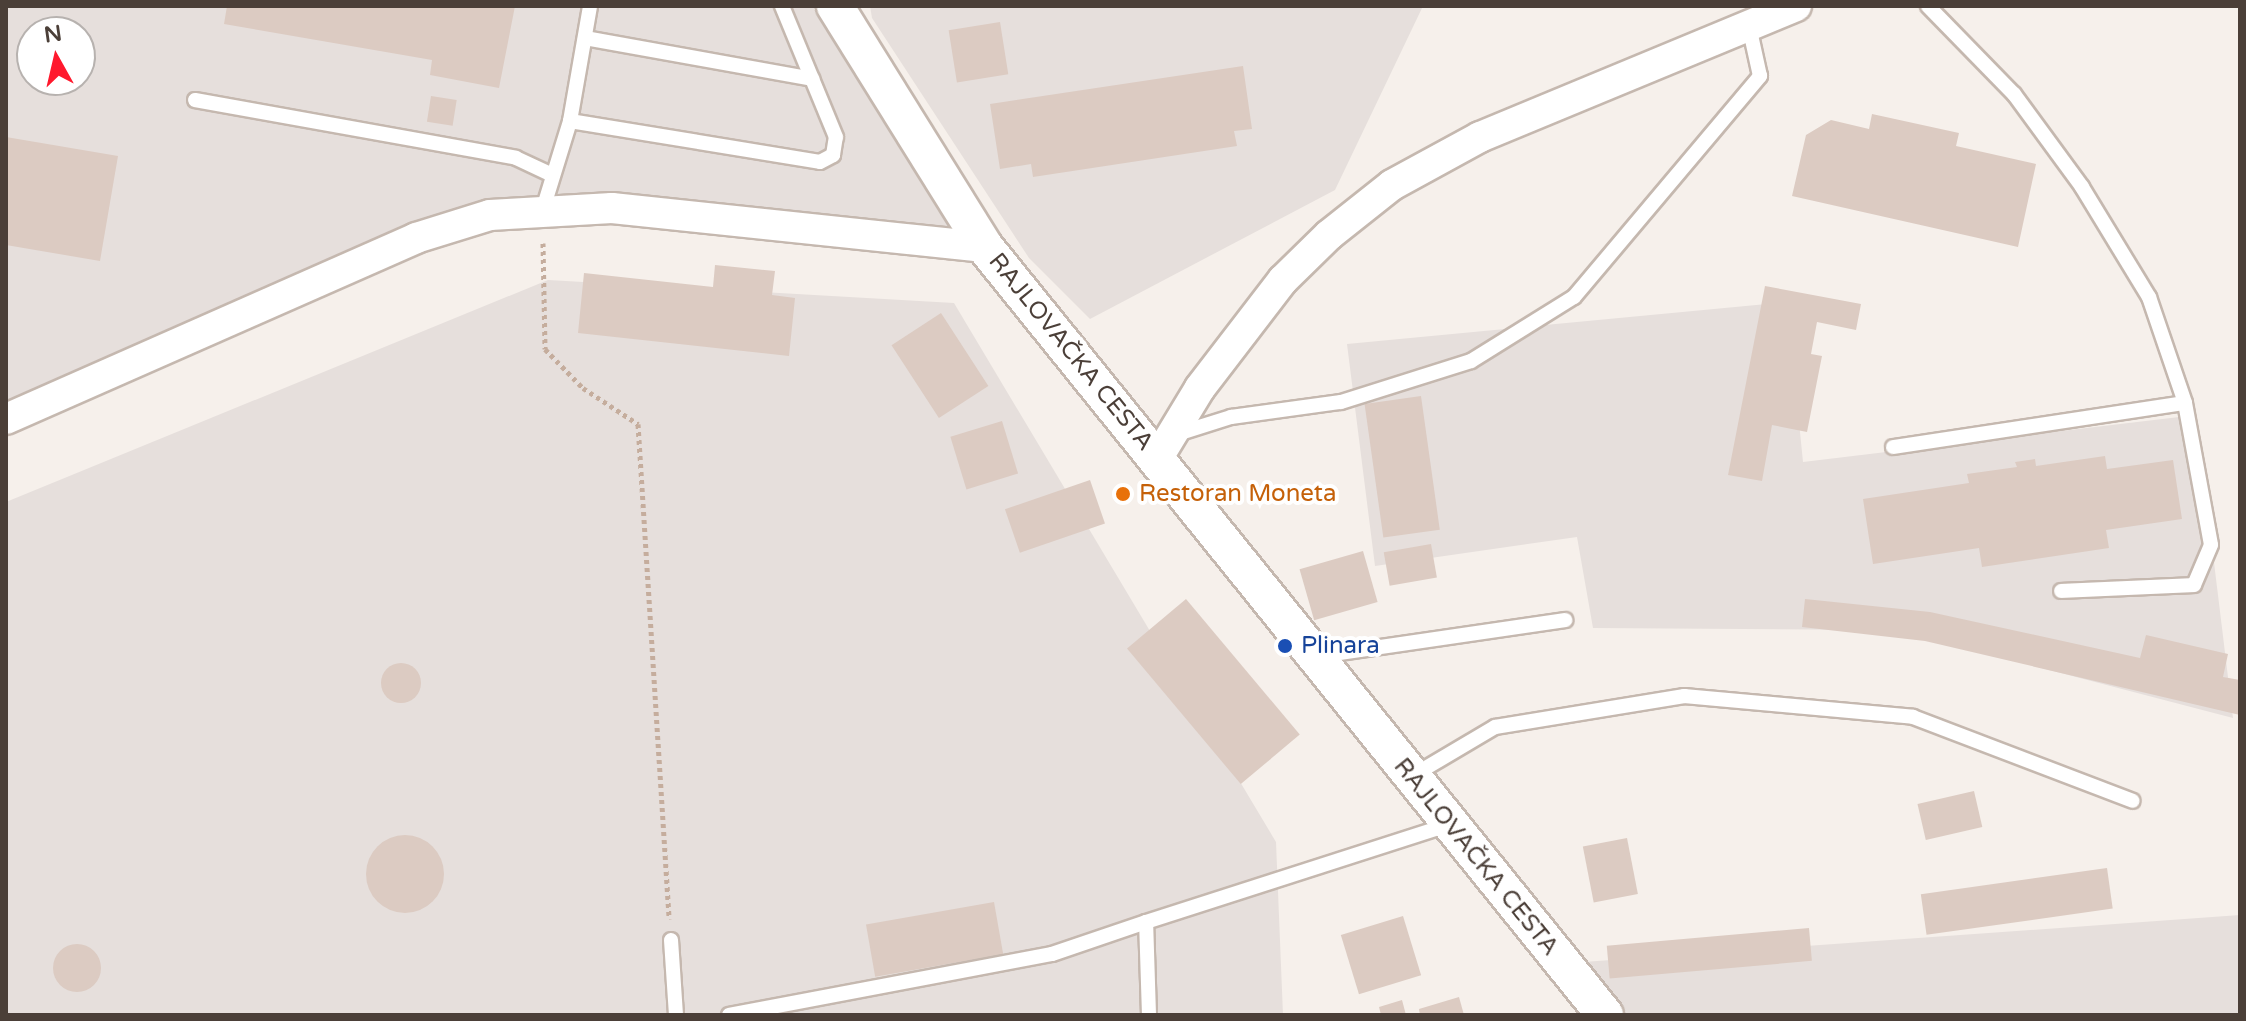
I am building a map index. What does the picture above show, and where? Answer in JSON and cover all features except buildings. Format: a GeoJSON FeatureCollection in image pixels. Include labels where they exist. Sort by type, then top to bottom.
{"type":"FeatureCollection","features":[{"type":"Feature","properties":{"kind":"street","name":"RAJLOVAČKA CESTA"},"geometry":{"type":"LineString","coordinates":[[835,6],[985,247],[1165,447],[1315,657],[1605,1015]]}},
{"type":"Feature","properties":{"kind":"street"},"geometry":{"type":"LineString","coordinates":[[1165,447],[1208,376],[1283,280],[1329,235],[1392,185],[1480,137],[1796,6]]}},
{"type":"Feature","properties":{"kind":"street"},"geometry":{"type":"LineString","coordinates":[[6,419],[416,238],[490,215],[543,209],[612,208],[985,247]]}},
{"type":"Feature","properties":{"kind":"lane"},"geometry":{"type":"LineString","coordinates":[[543,209],[551,174],[570,121],[590,6]]}},
{"type":"Feature","properties":{"kind":"lane"},"geometry":{"type":"LineString","coordinates":[[570,121],[820,162],[833,155],[836,137],[782,6]]}},
{"type":"Feature","properties":{"kind":"lane"},"geometry":{"type":"LineString","coordinates":[[1928,6],[2014,94],[2082,187],[2149,297],[2185,403],[2211,545],[2194,585],[2061,591]]}},
{"type":"Feature","properties":{"kind":"lane"},"geometry":{"type":"LineString","coordinates":[[1165,447],[1231,417],[1341,402],[1471,361],[1574,297],[1760,76],[1749,26]]}},
{"type":"Feature","properties":{"kind":"lane"},"geometry":{"type":"LineString","coordinates":[[585,38],[812,79]]}},
{"type":"Feature","properties":{"kind":"lane"},"geometry":{"type":"LineString","coordinates":[[195,100],[516,158],[551,174]]}},
{"type":"Feature","properties":{"kind":"lane"},"geometry":{"type":"LineString","coordinates":[[1893,447],[2185,403]]}},
{"type":"Feature","properties":{"kind":"lane"},"geometry":{"type":"LineString","coordinates":[[1315,657],[1565,620]]}},
{"type":"Feature","properties":{"kind":"lane"},"geometry":{"type":"LineString","coordinates":[[1410,777],[1495,727],[1684,696],[1913,717],[2133,801]]}},
{"type":"Feature","properties":{"kind":"lane"},"geometry":{"type":"LineString","coordinates":[[729,1015],[1052,954],[1448,824]]}},
{"type":"Feature","properties":{"kind":"lane"},"geometry":{"type":"LineString","coordinates":[[1146,922],[1149,1015]]}},
{"type":"Feature","properties":{"kind":"lane"},"geometry":{"type":"LineString","coordinates":[[671,940],[676,1015]]}},
{"type":"Feature","properties":{"kind":"path"},"geometry":{"type":"LineString","coordinates":[[543,209],[545,349],[583,388],[638,424],[671,940]]}},
{"type":"Feature","properties":{"kind":"shaded area"},"geometry":{"type":"Polygon","coordinates":[[[6,6],[835,6],[985,247],[490,215],[6,419],[6,6]]]}},
{"type":"Feature","properties":{"kind":"shaded area"},"geometry":{"type":"Polygon","coordinates":[[[870,6],[1423,6],[1335,190],[1090,319],[1029,258],[872,18],[870,6]]]}},
{"type":"Feature","properties":{"kind":"shaded area"},"geometry":{"type":"Polygon","coordinates":[[[548,280],[954,303],[1276,842],[1283,1015],[6,1015],[6,502],[548,280]]]}},
{"type":"Feature","properties":{"kind":"shaded area"},"geometry":{"type":"Polygon","coordinates":[[[1787,302],[1803,462],[2196,415],[2233,718],[1896,630],[1593,628],[1577,537],[1375,566],[1347,344],[1787,302]]]}},
{"type":"Feature","properties":{"kind":"shaded area"},"geometry":{"type":"Polygon","coordinates":[[[2240,915],[2240,1015],[1598,1015],[1555,964],[2240,915]]]}},
{"type":"Feature","properties":{"kind":"place","name":"Restoran Moneta"},"geometry":{"type":"Point","coordinates":[1123,494]}},
{"type":"Feature","properties":{"kind":"place","name":"Plinara"},"geometry":{"type":"Point","coordinates":[1285,646]}}]}
